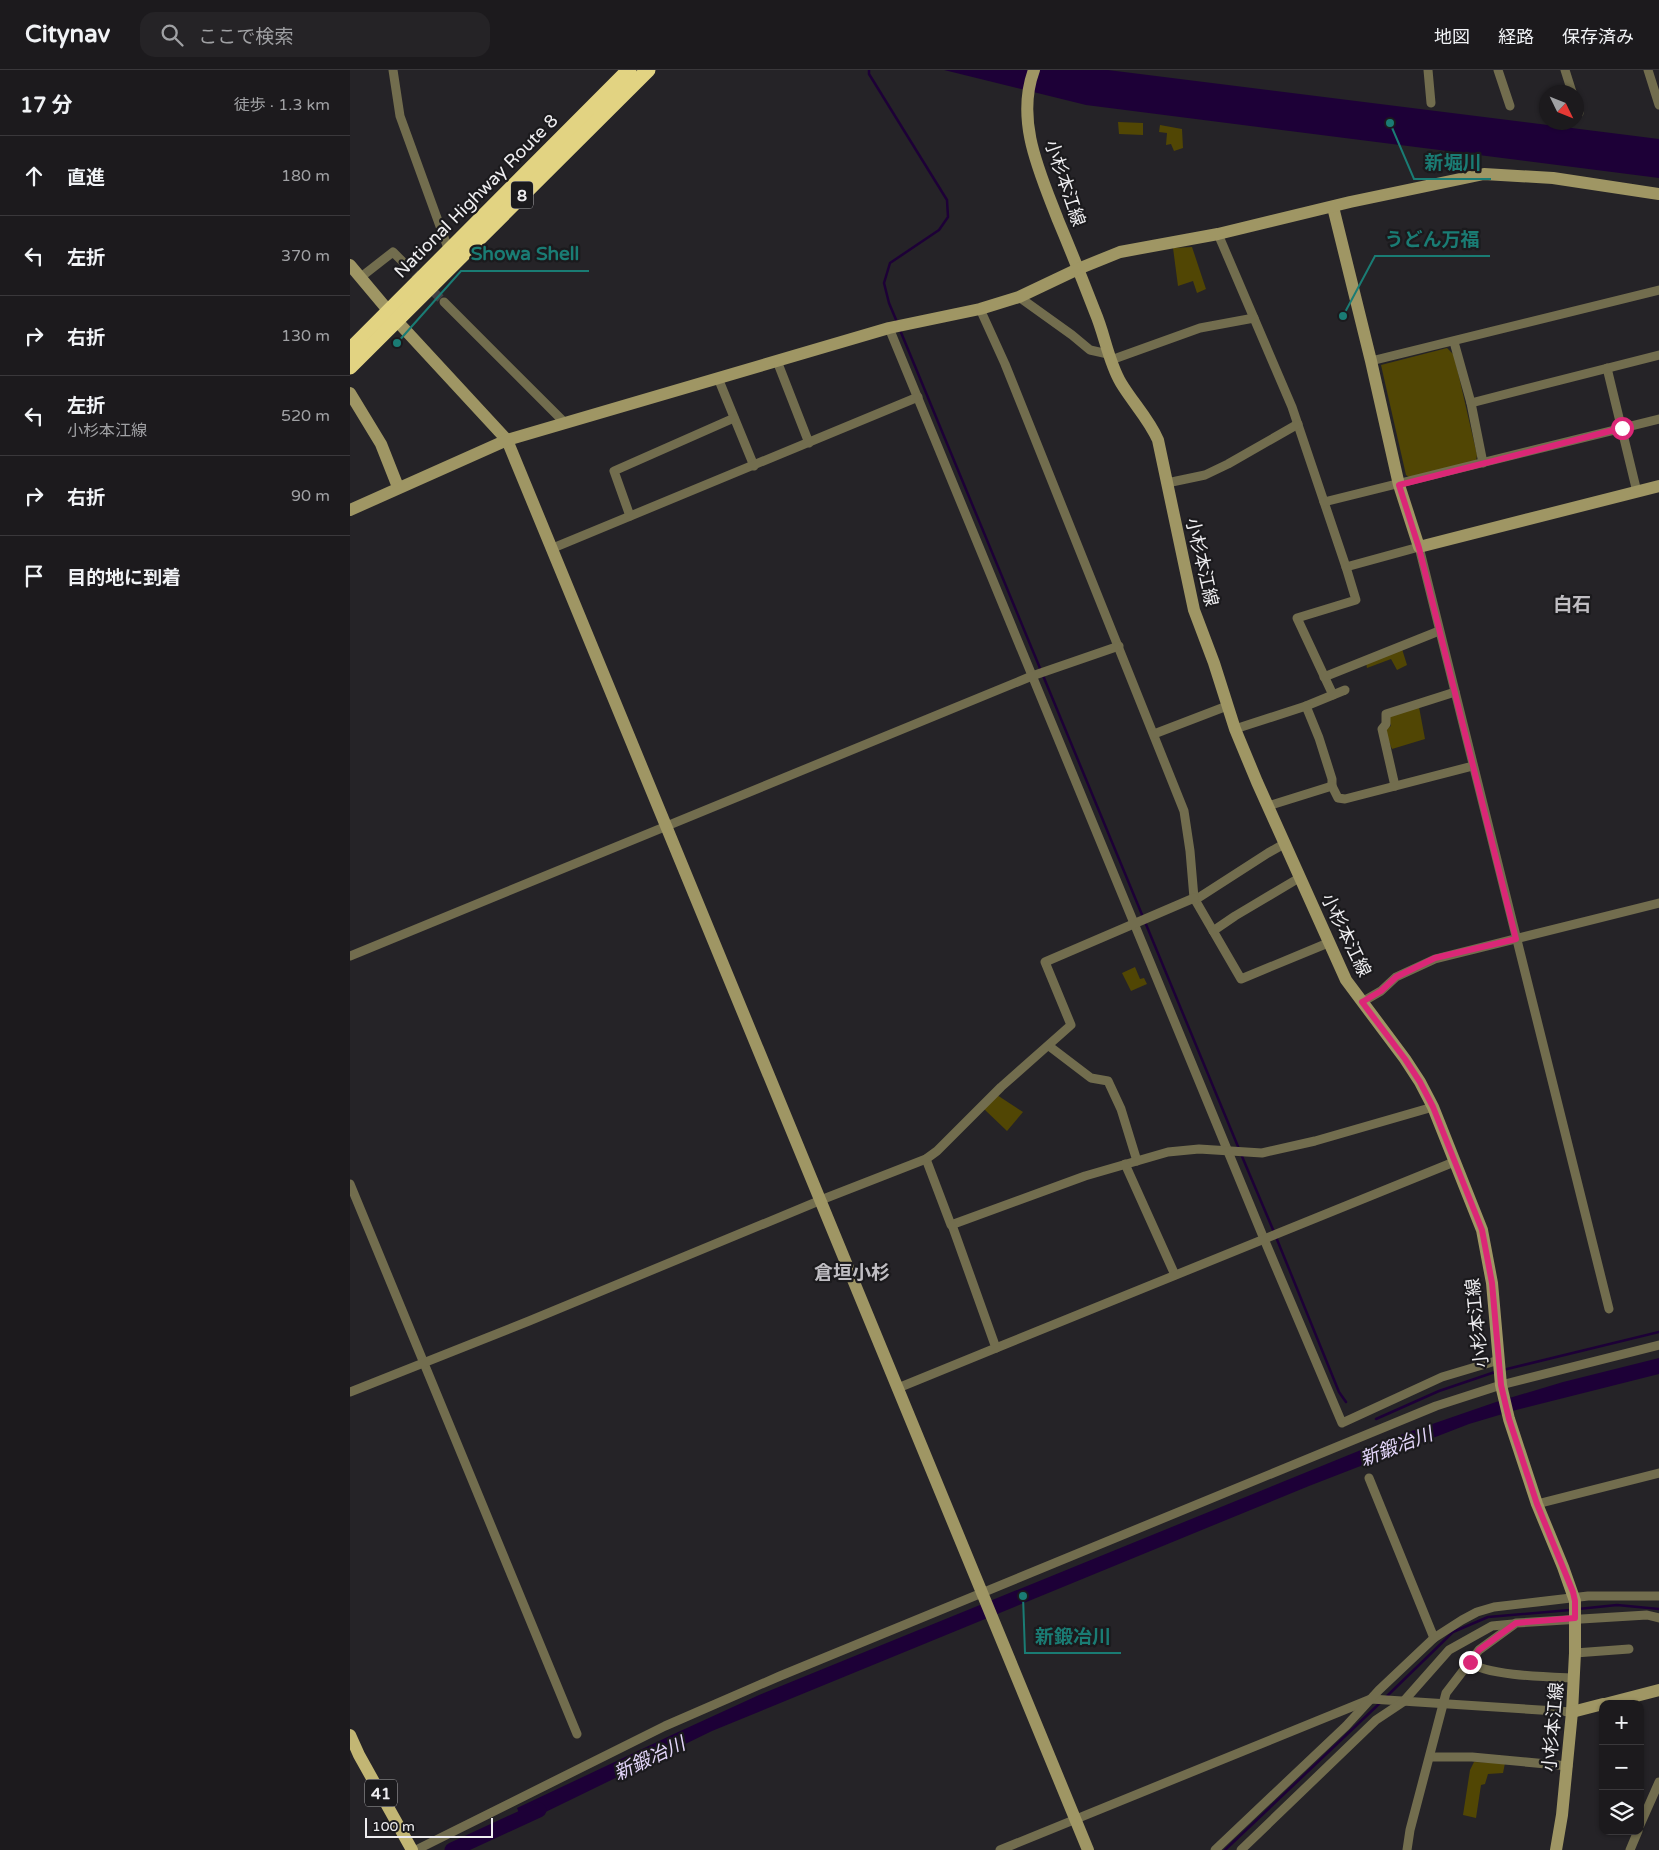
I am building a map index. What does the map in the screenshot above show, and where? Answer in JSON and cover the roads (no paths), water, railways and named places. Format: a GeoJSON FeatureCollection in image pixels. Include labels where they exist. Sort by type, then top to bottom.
{"type":"FeatureCollection","features":[{"type":"Feature","properties":{"kind":"highway","name":"National Highway Route 8"},"geometry":{"type":"LineString","coordinates":[[350,367],[449,250],[630,70]]}},
{"type":"Feature","properties":{"kind":"highway","name":"National Highway Route 8"},"geometry":{"type":"LineString","coordinates":[[350,350],[393,316],[648,70]]}},
{"type":"Feature","properties":{"kind":"main road","name":"41"},"geometry":{"type":"LineString","coordinates":[[350,1735],[359,1755],[414,1850]]}},
{"type":"Feature","properties":{"kind":"street"},"geometry":{"type":"LineString","coordinates":[[393,70],[400,116],[449,250]]}},
{"type":"Feature","properties":{"kind":"street","name":"小杉本江線"},"geometry":{"type":"LineString","coordinates":[[1034,70],[1028,94],[1027,121],[1033,152],[1097,315],[1109,357],[1120,382],[1154,430],[1162,449],[1167,483],[1194,610],[1214,663],[1235,729],[1328,944],[1346,980],[1420,1082],[1433,1107],[1482,1230],[1492,1283],[1501,1385],[1509,1419],[1537,1504],[1563,1567],[1574,1600],[1575,1654],[1572,1712],[1568,1766],[1556,1850]]}},
{"type":"Feature","properties":{"kind":"street"},"geometry":{"type":"LineString","coordinates":[[1428,70],[1431,103]]}},
{"type":"Feature","properties":{"kind":"street"},"geometry":{"type":"LineString","coordinates":[[1498,70],[1510,106]]}},
{"type":"Feature","properties":{"kind":"street"},"geometry":{"type":"LineString","coordinates":[[1565,70],[1570,85]]}},
{"type":"Feature","properties":{"kind":"street"},"geometry":{"type":"LineString","coordinates":[[1648,70],[1659,105]]}},
{"type":"Feature","properties":{"kind":"street"},"geometry":{"type":"LineString","coordinates":[[350,510],[507,440],[889,328],[980,309],[1019,297],[1078,269],[1120,252],[1218,234],[1484,174],[1553,178],[1659,194]]}},
{"type":"Feature","properties":{"kind":"street"},"geometry":{"type":"LineString","coordinates":[[1333,207],[1399,485],[1419,548],[1609,1309]]}},
{"type":"Feature","properties":{"kind":"street"},"geometry":{"type":"LineString","coordinates":[[1218,234],[1298,424],[1356,600],[1297,618],[1333,695]]}},
{"type":"Feature","properties":{"kind":"street"},"geometry":{"type":"LineString","coordinates":[[361,277],[393,252],[405,264]]}},
{"type":"Feature","properties":{"kind":"street"},"geometry":{"type":"LineString","coordinates":[[350,265],[393,316],[507,440],[1088,1850]]}},
{"type":"Feature","properties":{"kind":"street"},"geometry":{"type":"LineString","coordinates":[[1371,361],[1659,290]]}},
{"type":"Feature","properties":{"kind":"street"},"geometry":{"type":"LineString","coordinates":[[1019,297],[1090,350],[1109,357],[1200,328],[1254,318]]}},
{"type":"Feature","properties":{"kind":"street"},"geometry":{"type":"LineString","coordinates":[[444,302],[565,423]]}},
{"type":"Feature","properties":{"kind":"street"},"geometry":{"type":"LineString","coordinates":[[980,309],[1005,364],[1184,812],[1195,899],[1241,979],[1328,944]]}},
{"type":"Feature","properties":{"kind":"street"},"geometry":{"type":"LineString","coordinates":[[889,328],[1228,1152],[1342,1423],[1442,1377],[1499,1360]]}},
{"type":"Feature","properties":{"kind":"street"},"geometry":{"type":"LineString","coordinates":[[1454,342],[1470,402],[1483,463]]}},
{"type":"Feature","properties":{"kind":"street"},"geometry":{"type":"LineString","coordinates":[[1470,402],[1659,355]]}},
{"type":"Feature","properties":{"kind":"street"},"geometry":{"type":"LineString","coordinates":[[777,361],[809,443]]}},
{"type":"Feature","properties":{"kind":"street"},"geometry":{"type":"LineString","coordinates":[[1607,368],[1637,492]]}},
{"type":"Feature","properties":{"kind":"street"},"geometry":{"type":"LineString","coordinates":[[718,378],[754,466]]}},
{"type":"Feature","properties":{"kind":"street"},"geometry":{"type":"LineString","coordinates":[[350,393],[381,444],[398,487]]}},
{"type":"Feature","properties":{"kind":"street"},"geometry":{"type":"LineString","coordinates":[[553,548],[918,397]]}},
{"type":"Feature","properties":{"kind":"street"},"geometry":{"type":"LineString","coordinates":[[630,516],[614,471],[734,418]]}},
{"type":"Feature","properties":{"kind":"street"},"geometry":{"type":"LineString","coordinates":[[1324,502],[1399,485],[1659,419]]}},
{"type":"Feature","properties":{"kind":"street"},"geometry":{"type":"LineString","coordinates":[[1167,483],[1205,475],[1298,424]]}},
{"type":"Feature","properties":{"kind":"street"},"geometry":{"type":"LineString","coordinates":[[1346,567],[1373,558],[1419,548],[1659,486]]}},
{"type":"Feature","properties":{"kind":"street"},"geometry":{"type":"LineString","coordinates":[[1324,677],[1439,631]]}},
{"type":"Feature","properties":{"kind":"street"},"geometry":{"type":"LineString","coordinates":[[350,956],[1032,676],[1119,646]]}},
{"type":"Feature","properties":{"kind":"street"},"geometry":{"type":"LineString","coordinates":[[1235,729],[1306,706],[1345,690]]}},
{"type":"Feature","properties":{"kind":"street"},"geometry":{"type":"LineString","coordinates":[[1395,786],[1382,729],[1386,724],[1386,714],[1455,692]]}},
{"type":"Feature","properties":{"kind":"street"},"geometry":{"type":"LineString","coordinates":[[1154,734],[1227,706]]}},
{"type":"Feature","properties":{"kind":"street"},"geometry":{"type":"LineString","coordinates":[[1306,706],[1319,738],[1332,779],[1332,786],[1338,798],[1345,799],[1473,766]]}},
{"type":"Feature","properties":{"kind":"street"},"geometry":{"type":"LineString","coordinates":[[1268,806],[1332,786]]}},
{"type":"Feature","properties":{"kind":"street"},"geometry":{"type":"LineString","coordinates":[[350,1392],[529,1321],[820,1200],[926,1159],[937,1151],[1001,1087],[1071,1025],[1045,962],[1195,899],[1284,844]]}},
{"type":"Feature","properties":{"kind":"street"},"geometry":{"type":"LineString","coordinates":[[1214,931],[1235,916],[1300,878]]}},
{"type":"Feature","properties":{"kind":"street"},"geometry":{"type":"LineString","coordinates":[[1362,1002],[1381,991],[1396,977],[1435,958],[1659,903]]}},
{"type":"Feature","properties":{"kind":"street"},"geometry":{"type":"LineString","coordinates":[[1048,1046],[1079,1067],[1091,1078],[1108,1081],[1137,1161]]}},
{"type":"Feature","properties":{"kind":"street"},"geometry":{"type":"LineString","coordinates":[[952,1225],[1086,1176],[1168,1152],[1199,1149],[1262,1153],[1315,1141],[1433,1107]]}},
{"type":"Feature","properties":{"kind":"street"},"geometry":{"type":"LineString","coordinates":[[926,1159],[996,1348]]}},
{"type":"Feature","properties":{"kind":"street"},"geometry":{"type":"LineString","coordinates":[[898,1388],[1454,1162]]}},
{"type":"Feature","properties":{"kind":"street"},"geometry":{"type":"LineString","coordinates":[[1125,1164],[1175,1275]]}},
{"type":"Feature","properties":{"kind":"street"},"geometry":{"type":"LineString","coordinates":[[350,1184],[577,1734]]}},
{"type":"Feature","properties":{"kind":"street"},"geometry":{"type":"LineString","coordinates":[[414,1850],[665,1726],[780,1676],[984,1596],[1436,1406],[1501,1385],[1659,1345]]}},
{"type":"Feature","properties":{"kind":"street"},"geometry":{"type":"LineString","coordinates":[[1537,1504],[1659,1473]]}},
{"type":"Feature","properties":{"kind":"street"},"geometry":{"type":"LineString","coordinates":[[1369,1478],[1434,1638]]}},
{"type":"Feature","properties":{"kind":"street"},"geometry":{"type":"LineString","coordinates":[[1215,1850],[1346,1726],[1434,1638],[1477,1612],[1494,1607],[1574,1600],[1588,1596],[1659,1596]]}},
{"type":"Feature","properties":{"kind":"street"},"geometry":{"type":"LineString","coordinates":[[1241,1850],[1376,1720],[1403,1702],[1449,1650],[1492,1626],[1575,1617],[1647,1616],[1659,1618]]}},
{"type":"Feature","properties":{"kind":"street"},"geometry":{"type":"LineString","coordinates":[[1407,1850],[1410,1830],[1446,1693],[1479,1650],[1516,1623]]}},
{"type":"Feature","properties":{"kind":"street"},"geometry":{"type":"LineString","coordinates":[[1575,1654],[1629,1649]]}},
{"type":"Feature","properties":{"kind":"street"},"geometry":{"type":"LineString","coordinates":[[1470,1662],[1490,1670],[1574,1678]]}},
{"type":"Feature","properties":{"kind":"street"},"geometry":{"type":"LineString","coordinates":[[1620,1700],[1659,1690]]}},
{"type":"Feature","properties":{"kind":"street"},"geometry":{"type":"LineString","coordinates":[[1000,1850],[1371,1699],[1572,1712],[1599,1705]]}},
{"type":"Feature","properties":{"kind":"street"},"geometry":{"type":"LineString","coordinates":[[1430,1757],[1472,1757],[1568,1766]]}},
{"type":"Feature","properties":{"kind":"street"},"geometry":{"type":"LineString","coordinates":[[1644,1817],[1659,1782]]}},
{"type":"Feature","properties":{"kind":"street"},"geometry":{"type":"LineString","coordinates":[[1630,1850],[1636,1835]]}},
{"type":"Feature","properties":{"kind":"water"},"geometry":{"type":"Polygon","coordinates":[[[944,70],[1108,70],[1539,124],[1539,130],[1584,130],[1659,139],[1659,178],[1086,105],[944,70]]]}},
{"type":"Feature","properties":{"kind":"water"},"geometry":{"type":"Polygon","coordinates":[[[1659,1358],[1659,1374],[1516,1410],[1469,1424],[1309,1486],[712,1731],[523,1823],[517,1808],[759,1695],[1383,1441],[1496,1402],[1563,1382],[1659,1358]]]}},
{"type":"Feature","properties":{"kind":"waterway"},"geometry":{"type":"LineString","coordinates":[[869,70],[869,74],[947,200],[948,217],[939,230],[890,263],[884,283],[889,303],[897,322]]}},
{"type":"Feature","properties":{"kind":"waterway"},"geometry":{"type":"LineString","coordinates":[[900,330],[1239,1149]]}},
{"type":"Feature","properties":{"kind":"waterway"},"geometry":{"type":"LineString","coordinates":[[1241,1154],[1274,1232]]}},
{"type":"Feature","properties":{"kind":"waterway"},"geometry":{"type":"LineString","coordinates":[[1276,1237],[1339,1392],[1346,1402]]}},
{"type":"Feature","properties":{"kind":"waterway"},"geometry":{"type":"LineString","coordinates":[[1503,1370],[1659,1332]]}},
{"type":"Feature","properties":{"kind":"waterway"},"geometry":{"type":"LineString","coordinates":[[1376,1419],[1439,1391],[1495,1372]]}},
{"type":"Feature","properties":{"kind":"waterway"},"geometry":{"type":"LineString","coordinates":[[1578,1609],[1617,1605],[1659,1609]]}},
{"type":"Feature","properties":{"kind":"waterway"},"geometry":{"type":"LineString","coordinates":[[1386,1697],[1453,1632],[1488,1617],[1570,1610]]}},
{"type":"Feature","properties":{"kind":"waterway"},"geometry":{"type":"LineString","coordinates":[[1225,1850],[1380,1703]]}},
{"type":"Feature","properties":{"kind":"waterway","name":"新鍛冶川"},"geometry":{"type":"LineString","coordinates":[[452,1850],[539,1810]]}},
{"type":"Feature","properties":{"kind":"tunnel"},"geometry":{"type":"LineString","coordinates":[[405,264],[444,302]]}},
{"type":"Feature","properties":{"kind":"place","name":"新堀川"},"geometry":{"type":"Point","coordinates":[1390,123]}},
{"type":"Feature","properties":{"kind":"place","name":"うどん万福"},"geometry":{"type":"Point","coordinates":[1343,316]}},
{"type":"Feature","properties":{"kind":"place","name":"Showa Shell"},"geometry":{"type":"Point","coordinates":[397,343]}},
{"type":"Feature","properties":{"kind":"place","name":"新鍛冶川"},"geometry":{"type":"Point","coordinates":[1023,1596]}},
{"type":"Feature","properties":{"kind":"district","name":"白石"},"geometry":{"type":"Point","coordinates":[1572,604]}},
{"type":"Feature","properties":{"kind":"district","name":"倉垣小杉"},"geometry":{"type":"Point","coordinates":[852,1272]}}]}
